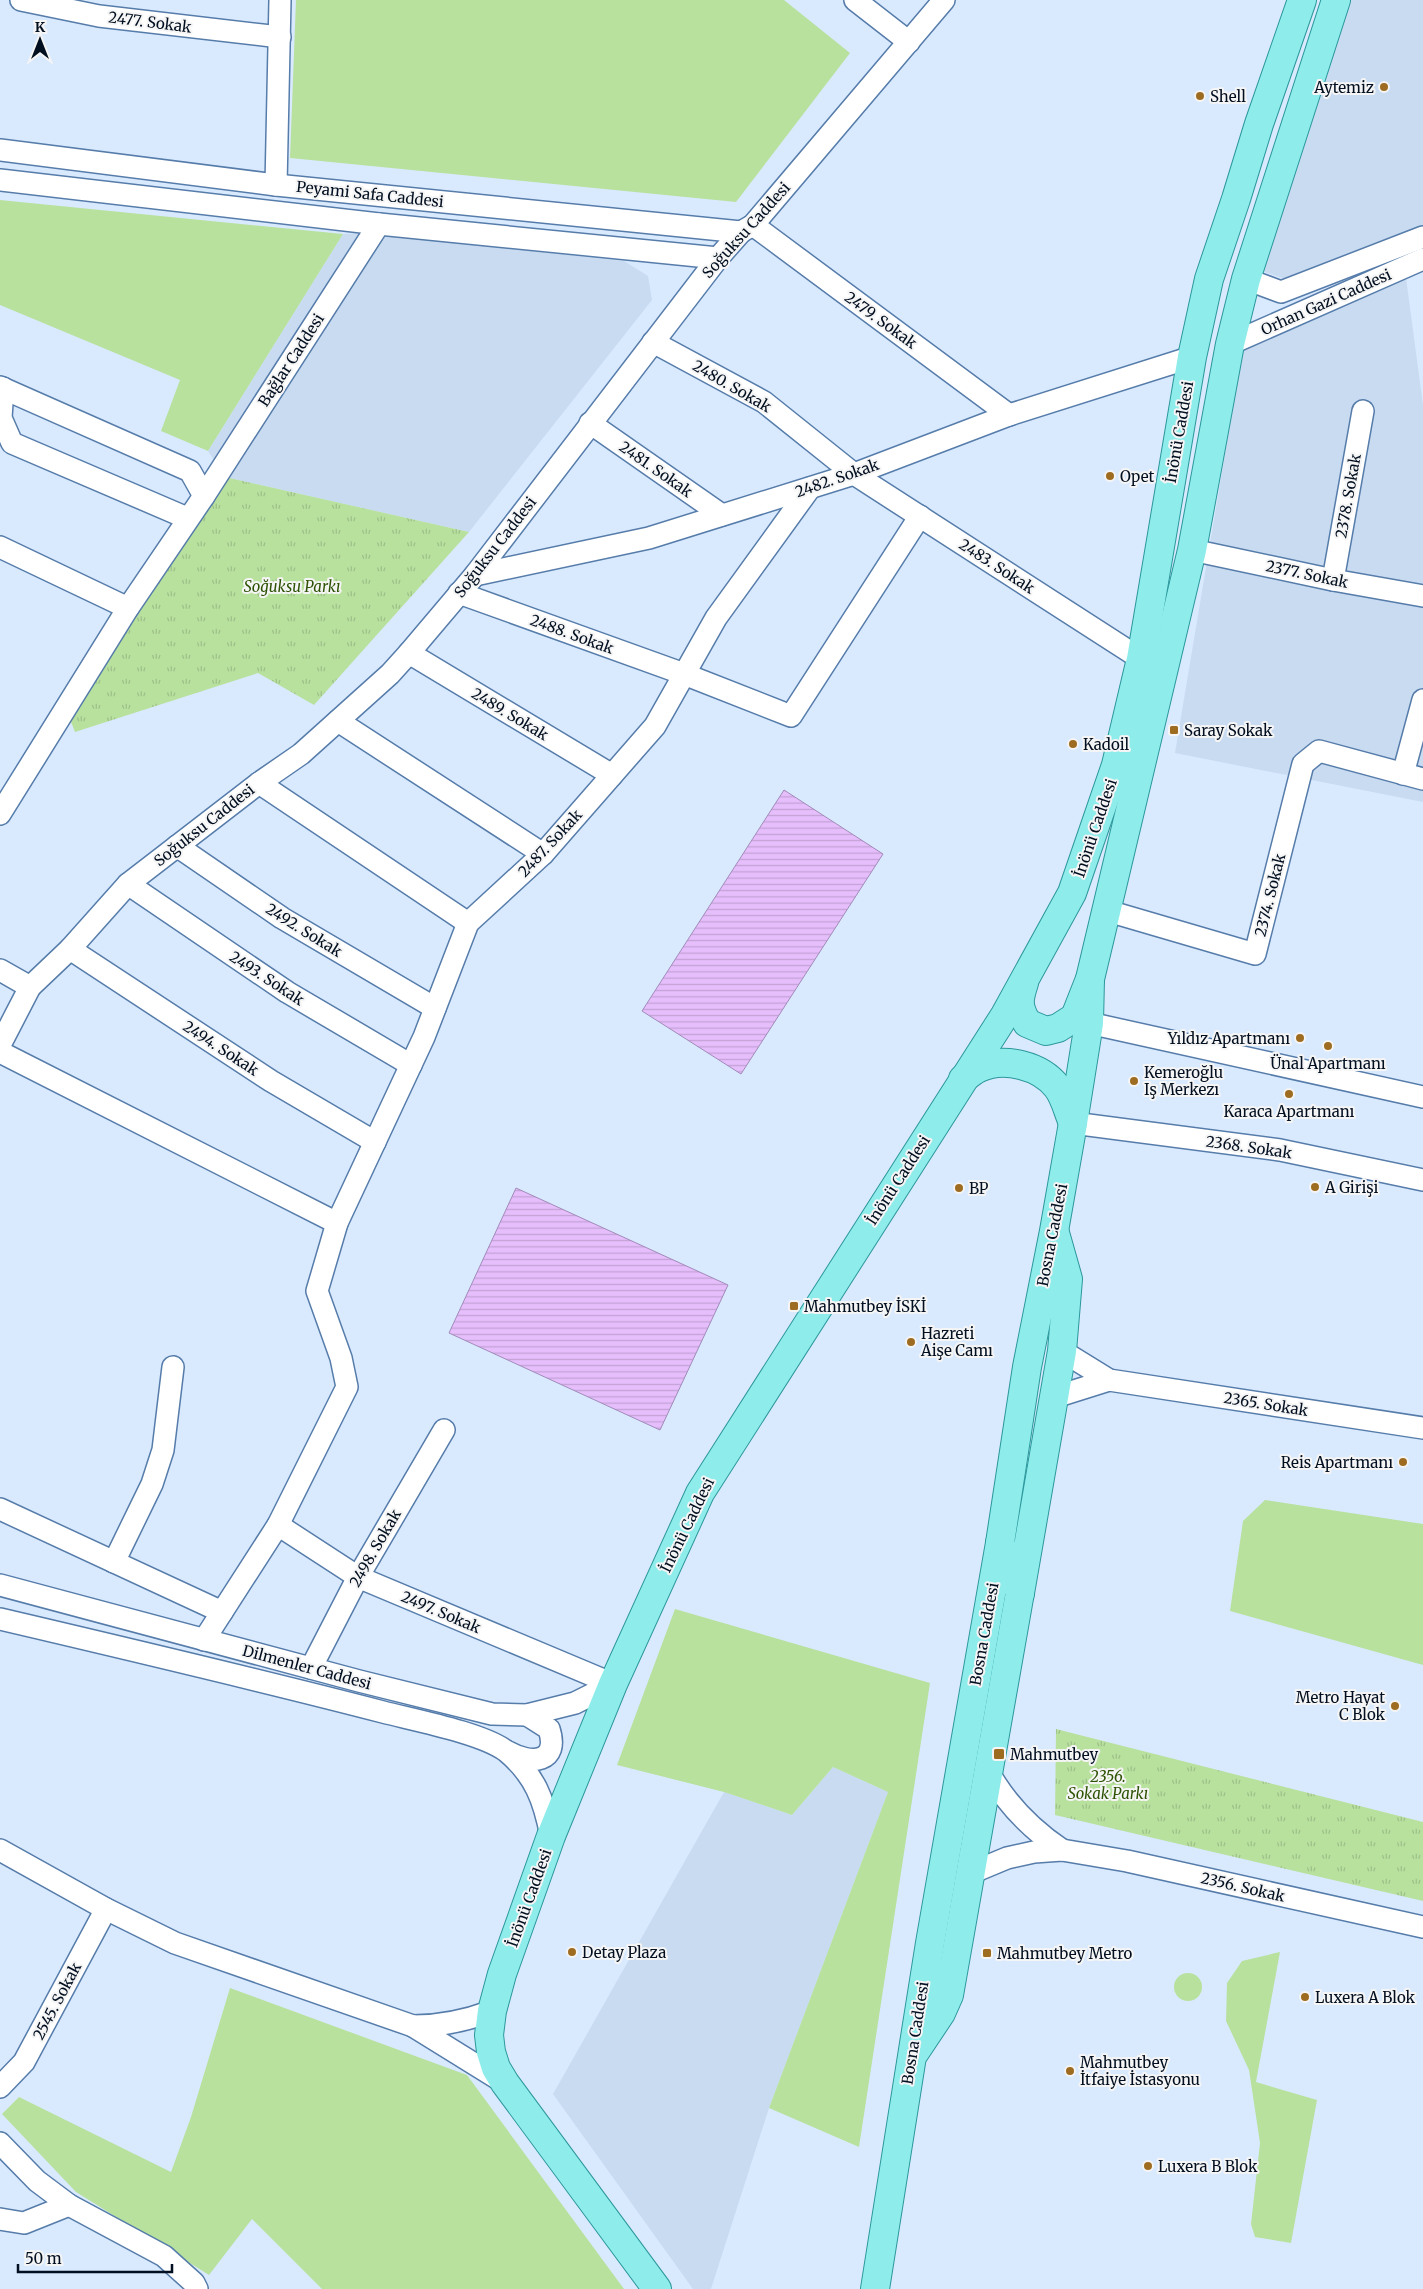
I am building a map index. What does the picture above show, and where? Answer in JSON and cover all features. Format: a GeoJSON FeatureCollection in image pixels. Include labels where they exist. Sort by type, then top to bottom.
{"type":"FeatureCollection","features":[{"type":"Feature","properties":{"kind":"main road","name":"İnönü Caddesi"},"geometry":{"type":"LineString","coordinates":[[657,2289],[504,2083],[496,2068],[491,2052],[490,2035],[492,2011],[502,1974],[552,1836],[613,1684],[700,1493],[1005,1014],[1072,892],[1116,765],[1141,658],[1192,357],[1209,279],[1259,124],[1302,0]]}},
{"type":"Feature","properties":{"kind":"main road","name":"İnönü Caddesi"},"geometry":{"type":"LineString","coordinates":[[1090,979],[1108,911],[1192,550],[1230,344],[1246,279],[1336,0]]}},
{"type":"Feature","properties":{"kind":"main road"},"geometry":{"type":"LineString","coordinates":[[1026,976],[1018,1000],[1021,1012],[1027,1024],[1046,1031],[1058,1028],[1075,1017],[1090,979]]}},
{"type":"Feature","properties":{"kind":"main road","name":"Bosna Caddesi"},"geometry":{"type":"LineString","coordinates":[[875,2289],[910,2060],[1000,1542],[1038,1306],[1054,1231],[1073,1123],[1089,1024],[1090,979]]}},
{"type":"Feature","properties":{"kind":"main road"},"geometry":{"type":"LineString","coordinates":[[963,1079],[980,1067],[1000,1063],[1017,1064],[1033,1069],[1047,1077],[1058,1088],[1073,1123]]}},
{"type":"Feature","properties":{"kind":"main road"},"geometry":{"type":"LineString","coordinates":[[910,2060],[941,2013],[949,1995],[1055,1397],[1062,1351],[1068,1279],[1054,1231]]}},
{"type":"Feature","properties":{"kind":"main road"},"geometry":{"type":"LineString","coordinates":[[1038,1306],[1062,1351]]}},
{"type":"Feature","properties":{"kind":"main road"},"geometry":{"type":"LineString","coordinates":[[1000,1542],[1020,1593]]}},
{"type":"Feature","properties":{"kind":"main road"},"geometry":{"type":"LineString","coordinates":[[972,1702],[990,1761]]}},
{"type":"Feature","properties":{"kind":"street","name":"2477. Sokak"},"geometry":{"type":"LineString","coordinates":[[21,0],[99,16],[280,37]]}},
{"type":"Feature","properties":{"kind":"street"},"geometry":{"type":"LineString","coordinates":[[276,185],[280,0]]}},
{"type":"Feature","properties":{"kind":"street"},"geometry":{"type":"LineString","coordinates":[[855,0],[909,42]]}},
{"type":"Feature","properties":{"kind":"street","name":"Soğuksu Caddesi"},"geometry":{"type":"LineString","coordinates":[[0,1045],[30,988],[70,949],[128,884],[259,783],[301,754],[390,674],[409,653],[476,575],[718,258],[747,229],[944,0]]}},
{"type":"Feature","properties":{"kind":"street","name":"Peyami Safa Caddesi"},"geometry":{"type":"LineString","coordinates":[[0,150],[276,185],[747,229]]}},
{"type":"Feature","properties":{"kind":"street","name":"Peyami Safa Caddesi"},"geometry":{"type":"LineString","coordinates":[[0,180],[379,224],[718,258]]}},
{"type":"Feature","properties":{"kind":"street","name":"Bağlar Caddesi"},"geometry":{"type":"LineString","coordinates":[[0,814],[128,608],[187,518],[204,496],[379,224]]}},
{"type":"Feature","properties":{"kind":"street","name":"2479. Sokak"},"geometry":{"type":"LineString","coordinates":[[747,229],[1009,415]]}},
{"type":"Feature","properties":{"kind":"street","name":"Orhan Gazi Caddesi"},"geometry":{"type":"LineString","coordinates":[[1246,279],[1281,292],[1423,237]]}},
{"type":"Feature","properties":{"kind":"street","name":"Orhan Gazi Caddesi"},"geometry":{"type":"LineString","coordinates":[[1230,344],[1423,259]]}},
{"type":"Feature","properties":{"kind":"street","name":"2480. Sokak"},"geometry":{"type":"LineString","coordinates":[[653,342],[764,402],[854,474]]}},
{"type":"Feature","properties":{"kind":"street","name":"2482. Sokak"},"geometry":{"type":"LineString","coordinates":[[476,575],[649,538],[854,474],[1009,415],[1192,357]]}},
{"type":"Feature","properties":{"kind":"street"},"geometry":{"type":"LineString","coordinates":[[187,518],[12,443],[1,418],[2,387],[190,471],[204,496]]}},
{"type":"Feature","properties":{"kind":"street","name":"2378. Sokak"},"geometry":{"type":"LineString","coordinates":[[1333,580],[1363,412]]}},
{"type":"Feature","properties":{"kind":"street","name":"2481. Sokak"},"geometry":{"type":"LineString","coordinates":[[590,424],[722,515]]}},
{"type":"Feature","properties":{"kind":"street","name":"2483. Sokak"},"geometry":{"type":"LineString","coordinates":[[854,474],[1141,658]]}},
{"type":"Feature","properties":{"kind":"street","name":"2487. Sokak"},"geometry":{"type":"LineString","coordinates":[[204,1640],[278,1525],[347,1387],[341,1358],[317,1291],[337,1222],[411,1065],[468,923],[543,854],[655,726],[716,618],[810,488]]}},
{"type":"Feature","properties":{"kind":"street","name":"2488. Sokak"},"geometry":{"type":"LineString","coordinates":[[459,593],[684,674],[791,716],[920,516]]}},
{"type":"Feature","properties":{"kind":"street"},"geometry":{"type":"LineString","coordinates":[[0,547],[128,608]]}},
{"type":"Feature","properties":{"kind":"street","name":"2377. Sokak"},"geometry":{"type":"LineString","coordinates":[[1192,550],[1333,580],[1423,596]]}},
{"type":"Feature","properties":{"kind":"street","name":"2489. Sokak"},"geometry":{"type":"LineString","coordinates":[[409,653],[612,775]]}},
{"type":"Feature","properties":{"kind":"street"},"geometry":{"type":"LineString","coordinates":[[1413,776],[1423,700]]}},
{"type":"Feature","properties":{"kind":"street"},"geometry":{"type":"LineString","coordinates":[[338,721],[543,854]]}},
{"type":"Feature","properties":{"kind":"street","name":"2374. Sokak"},"geometry":{"type":"LineString","coordinates":[[1108,911],[1255,954],[1303,764],[1319,751],[1413,776]]}},
{"type":"Feature","properties":{"kind":"street"},"geometry":{"type":"LineString","coordinates":[[259,783],[468,923]]}},
{"type":"Feature","properties":{"kind":"street","name":"2492. Sokak"},"geometry":{"type":"LineString","coordinates":[[177,846],[282,918],[435,1008]]}},
{"type":"Feature","properties":{"kind":"street","name":"2493. Sokak"},"geometry":{"type":"LineString","coordinates":[[128,884],[287,992],[411,1065]]}},
{"type":"Feature","properties":{"kind":"street","name":"2494. Sokak"},"geometry":{"type":"LineString","coordinates":[[70,949],[271,1081],[375,1142]]}},
{"type":"Feature","properties":{"kind":"street"},"geometry":{"type":"LineString","coordinates":[[0,970],[30,988]]}},
{"type":"Feature","properties":{"kind":"street"},"geometry":{"type":"LineString","coordinates":[[1089,1024],[1423,1097]]}},
{"type":"Feature","properties":{"kind":"street"},"geometry":{"type":"LineString","coordinates":[[0,1052],[337,1222]]}},
{"type":"Feature","properties":{"kind":"street","name":"2368. Sokak"},"geometry":{"type":"LineString","coordinates":[[1073,1123],[1280,1150],[1423,1180]]}},
{"type":"Feature","properties":{"kind":"street","name":"2365. Sokak"},"geometry":{"type":"LineString","coordinates":[[1062,1351],[1109,1380],[1423,1428]]}},
{"type":"Feature","properties":{"kind":"street"},"geometry":{"type":"LineString","coordinates":[[114,1562],[152,1484],[163,1450],[173,1367]]}},
{"type":"Feature","properties":{"kind":"street","name":"2365. Sokak"},"geometry":{"type":"LineString","coordinates":[[1055,1397],[1109,1380]]}},
{"type":"Feature","properties":{"kind":"street","name":"2498. Sokak"},"geometry":{"type":"LineString","coordinates":[[311,1668],[358,1577],[444,1430]]}},
{"type":"Feature","properties":{"kind":"street"},"geometry":{"type":"LineString","coordinates":[[0,1509],[222,1612]]}},
{"type":"Feature","properties":{"kind":"street","name":"2497. Sokak"},"geometry":{"type":"LineString","coordinates":[[278,1525],[358,1577],[613,1684]]}},
{"type":"Feature","properties":{"kind":"street","name":"Dilmenler Caddesi"},"geometry":{"type":"LineString","coordinates":[[0,1585],[492,1714],[527,1715],[574,1703],[613,1684]]}},
{"type":"Feature","properties":{"kind":"street","name":"Dilmenler Caddesi"},"geometry":{"type":"LineString","coordinates":[[0,1619],[434,1725],[494,1744],[505,1751],[537,1786],[545,1805],[552,1836]]}},
{"type":"Feature","properties":{"kind":"street"},"geometry":{"type":"LineString","coordinates":[[505,1751],[530,1761],[541,1759],[551,1747],[552,1738],[549,1729],[527,1715]]}},
{"type":"Feature","properties":{"kind":"street"},"geometry":{"type":"LineString","coordinates":[[990,1761],[996,1785],[1018,1813],[1034,1830],[1062,1850]]}},
{"type":"Feature","properties":{"kind":"street"},"geometry":{"type":"LineString","coordinates":[[0,1850],[106,1909],[175,1943],[414,2026],[504,2083]]}},
{"type":"Feature","properties":{"kind":"street"},"geometry":{"type":"LineString","coordinates":[[971,1872],[1007,1858],[1034,1852],[1062,1850]]}},
{"type":"Feature","properties":{"kind":"street","name":"2356. Sokak"},"geometry":{"type":"LineString","coordinates":[[1062,1850],[1127,1860],[1423,1927]]}},
{"type":"Feature","properties":{"kind":"street","name":"2545. Sokak"},"geometry":{"type":"LineString","coordinates":[[0,2087],[24,2062],[106,1909]]}},
{"type":"Feature","properties":{"kind":"street"},"geometry":{"type":"LineString","coordinates":[[414,2026],[439,2026],[468,2020],[492,2011]]}},
{"type":"Feature","properties":{"kind":"street"},"geometry":{"type":"LineString","coordinates":[[0,2143],[37,2181],[69,2204],[164,2256],[194,2283],[197,2289]]}},
{"type":"Feature","properties":{"kind":"street"},"geometry":{"type":"LineString","coordinates":[[0,2219],[24,2223],[69,2204]]}},
{"type":"Feature","properties":{"kind":"shaded area"},"geometry":{"type":"Polygon","coordinates":[[[1348,0],[1423,0],[1423,231],[1288,280],[1256,269],[1348,0]]]}},
{"type":"Feature","properties":{"kind":"shaded area"},"geometry":{"type":"Polygon","coordinates":[[[363,233],[624,261],[648,276],[652,300],[469,532],[225,477],[208,451],[343,234],[363,233]]]}},
{"type":"Feature","properties":{"kind":"shaded area"},"geometry":{"type":"Polygon","coordinates":[[[1406,278],[1423,405],[1423,802],[1175,753],[1243,346],[1406,278]]]}},
{"type":"Feature","properties":{"kind":"shaded area"},"geometry":{"type":"Polygon","coordinates":[[[784,790],[883,854],[741,1074],[642,1011],[784,790]]]}},
{"type":"Feature","properties":{"kind":"shaded area"},"geometry":{"type":"Polygon","coordinates":[[[516,1188],[728,1285],[660,1430],[449,1333],[516,1188]]]}},
{"type":"Feature","properties":{"kind":"shaded area"},"geometry":{"type":"Polygon","coordinates":[[[833,1767],[888,1792],[769,2108],[711,2289],[693,2289],[553,2094],[724,1792],[792,1815],[833,1767]]]}},
{"type":"Feature","properties":{"kind":"green space"},"geometry":{"type":"Polygon","coordinates":[[[296,0],[784,0],[850,53],[736,202],[290,158],[296,0]]]}},
{"type":"Feature","properties":{"kind":"green space"},"geometry":{"type":"Polygon","coordinates":[[[0,200],[343,234],[208,451],[161,431],[180,380],[0,305],[0,200]]]}},
{"type":"Feature","properties":{"kind":"green space","name":"Soğuksu Parkı"},"geometry":{"type":"Polygon","coordinates":[[[225,477],[469,532],[314,705],[258,673],[75,732],[69,717],[225,477]]]}},
{"type":"Feature","properties":{"kind":"green space"},"geometry":{"type":"Polygon","coordinates":[[[1265,1500],[1423,1524],[1423,1665],[1230,1611],[1243,1521],[1265,1500]]]}},
{"type":"Feature","properties":{"kind":"green space"},"geometry":{"type":"Polygon","coordinates":[[[675,1609],[930,1683],[859,2147],[769,2108],[888,1792],[833,1767],[792,1815],[724,1792],[617,1765],[675,1609]]]}},
{"type":"Feature","properties":{"kind":"green space","name":"2356. Sokak Parkı"},"geometry":{"type":"Polygon","coordinates":[[[1056,1729],[1423,1822],[1423,1901],[1055,1815],[1056,1729]]]}},
{"type":"Feature","properties":{"kind":"green space"},"geometry":{"type":"Polygon","coordinates":[[[1280,1952],[1256,2082],[1317,2100],[1291,2243],[1255,2237],[1251,2224],[1260,2143],[1249,2070],[1226,2021],[1227,1983],[1242,1961],[1280,1952]]]}},
{"type":"Feature","properties":{"kind":"green space"},"geometry":{"type":"Polygon","coordinates":[[[1188,1973],[1198,1977],[1202,1987],[1198,1997],[1188,2001],[1178,1997],[1174,1987],[1178,1977],[1188,1973]]]}},
{"type":"Feature","properties":{"kind":"green space"},"geometry":{"type":"Polygon","coordinates":[[[230,1988],[467,2075],[624,2289],[322,2289],[252,2219],[209,2275],[76,2192],[2,2114],[19,2097],[171,2172],[191,2117],[230,1988]]]}},
{"type":"Feature","properties":{"kind":"place","name":"Aytemiz"},"geometry":{"type":"Point","coordinates":[1384,87]}},
{"type":"Feature","properties":{"kind":"place","name":"Shell"},"geometry":{"type":"Point","coordinates":[1200,96]}},
{"type":"Feature","properties":{"kind":"place","name":"Opet"},"geometry":{"type":"Point","coordinates":[1110,476]}},
{"type":"Feature","properties":{"kind":"place","name":"Saray Sokak"},"geometry":{"type":"Point","coordinates":[1174,730]}},
{"type":"Feature","properties":{"kind":"place","name":"Kadoil"},"geometry":{"type":"Point","coordinates":[1073,744]}},
{"type":"Feature","properties":{"kind":"place","name":"Yıldız Apartmanı"},"geometry":{"type":"Point","coordinates":[1300,1038]}},
{"type":"Feature","properties":{"kind":"place","name":"Ünal Apartmanı"},"geometry":{"type":"Point","coordinates":[1328,1046]}},
{"type":"Feature","properties":{"kind":"place","name":"Kemeroğlu Iş Merkezı"},"geometry":{"type":"Point","coordinates":[1134,1081]}},
{"type":"Feature","properties":{"kind":"place","name":"Karaca Apartmanı"},"geometry":{"type":"Point","coordinates":[1289,1094]}},
{"type":"Feature","properties":{"kind":"place","name":"A Girişi"},"geometry":{"type":"Point","coordinates":[1315,1187]}},
{"type":"Feature","properties":{"kind":"place","name":"BP"},"geometry":{"type":"Point","coordinates":[959,1188]}},
{"type":"Feature","properties":{"kind":"place","name":"Mahmutbey İSKİ"},"geometry":{"type":"Point","coordinates":[794,1306]}},
{"type":"Feature","properties":{"kind":"place","name":"Hazreti Aişe Camı"},"geometry":{"type":"Point","coordinates":[911,1342]}},
{"type":"Feature","properties":{"kind":"place","name":"Reis Apartmanı"},"geometry":{"type":"Point","coordinates":[1403,1462]}},
{"type":"Feature","properties":{"kind":"place","name":"Metro Hayat C Blok"},"geometry":{"type":"Point","coordinates":[1395,1706]}},
{"type":"Feature","properties":{"kind":"place","name":"Mahmutbey"},"geometry":{"type":"Point","coordinates":[999,1754]}},
{"type":"Feature","properties":{"kind":"place","name":"Detay Plaza"},"geometry":{"type":"Point","coordinates":[572,1952]}},
{"type":"Feature","properties":{"kind":"place","name":"Mahmutbey Metro"},"geometry":{"type":"Point","coordinates":[987,1953]}},
{"type":"Feature","properties":{"kind":"place","name":"Luxera A Blok"},"geometry":{"type":"Point","coordinates":[1305,1997]}},
{"type":"Feature","properties":{"kind":"place","name":"Mahmutbey İtfaiye İstasyonu"},"geometry":{"type":"Point","coordinates":[1070,2071]}},
{"type":"Feature","properties":{"kind":"place","name":"Luxera B Blok"},"geometry":{"type":"Point","coordinates":[1148,2166]}}]}
